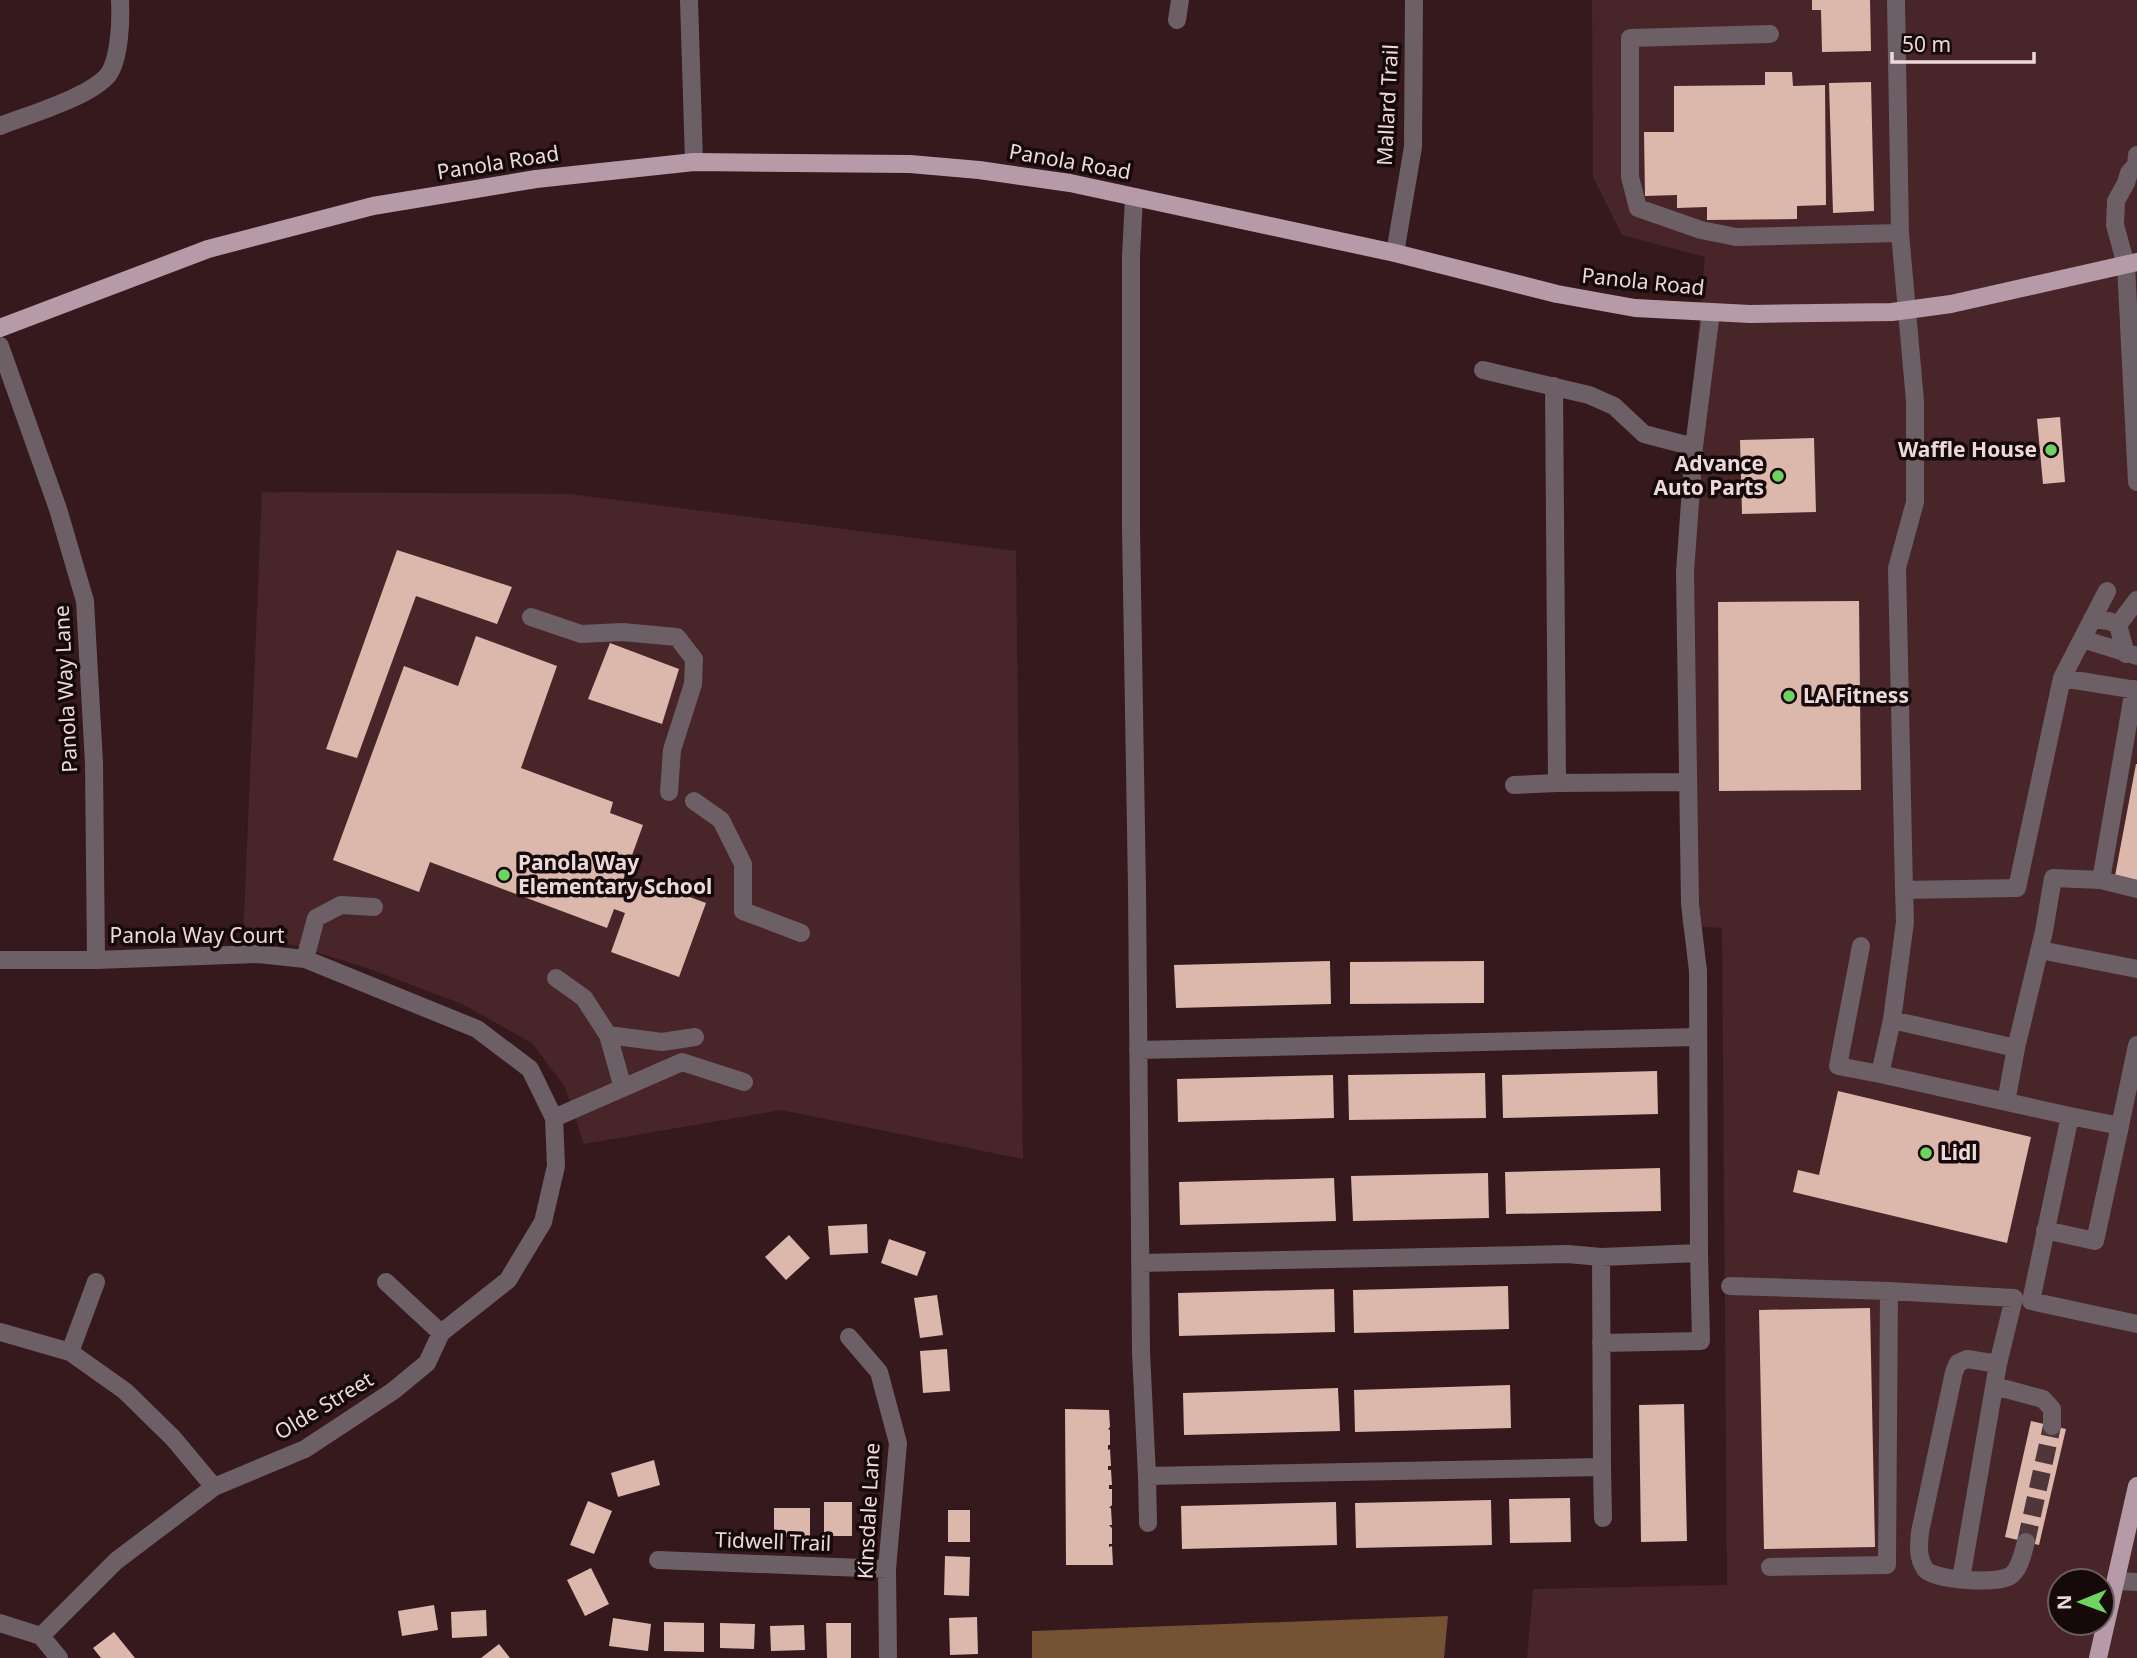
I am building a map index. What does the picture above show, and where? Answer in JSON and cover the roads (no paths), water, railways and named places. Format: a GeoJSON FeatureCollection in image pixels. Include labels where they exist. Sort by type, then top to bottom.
{"type":"FeatureCollection","features":[{"type":"Feature","properties":{"kind":"main road","name":"Panola Road"},"geometry":{"type":"LineString","coordinates":[[0,328],[208,249],[373,206],[536,178],[694,162],[910,164],[979,170],[1070,183],[1395,253],[1570,297],[1635,308],[1750,314],[1906,310],[1951,304],[2132,263]]}},
{"type":"Feature","properties":{"kind":"main road"},"geometry":{"type":"LineString","coordinates":[[2116,1581],[2137,1486]]}},
{"type":"Feature","properties":{"kind":"main road"},"geometry":{"type":"LineString","coordinates":[[2098,1658],[2103,1637]]}},
{"type":"Feature","properties":{"kind":"street"},"geometry":{"type":"LineString","coordinates":[[0,126],[86,92],[108,75],[115,61],[120,0]]}},
{"type":"Feature","properties":{"kind":"street"},"geometry":{"type":"LineString","coordinates":[[689,0],[694,162]]}},
{"type":"Feature","properties":{"kind":"street"},"geometry":{"type":"LineString","coordinates":[[1177,20],[1180,0]]}},
{"type":"Feature","properties":{"kind":"street","name":"Mallard Trail"},"geometry":{"type":"LineString","coordinates":[[1395,253],[1413,147],[1414,0]]}},
{"type":"Feature","properties":{"kind":"street"},"geometry":{"type":"LineString","coordinates":[[1880,1074],[1892,1020],[1905,922],[1897,568],[1914,502],[1916,453],[1915,401],[1900,233],[1896,0]]}},
{"type":"Feature","properties":{"kind":"street"},"geometry":{"type":"LineString","coordinates":[[1770,34],[1630,38],[1630,177],[1638,208],[1701,230],[1736,237],[1900,233]]}},
{"type":"Feature","properties":{"kind":"street"},"geometry":{"type":"LineString","coordinates":[[2137,155],[2136,165],[2129,173],[2116,201],[2115,225],[2132,263],[2137,482]]}},
{"type":"Feature","properties":{"kind":"street"},"geometry":{"type":"LineString","coordinates":[[1134,197],[1131,256],[1131,529],[1141,1352],[1148,1523]]}},
{"type":"Feature","properties":{"kind":"street"},"geometry":{"type":"LineString","coordinates":[[1601,1343],[1701,1341],[1698,971],[1690,904],[1685,572],[1694,447],[1711,312]]}},
{"type":"Feature","properties":{"kind":"street","name":"Panola Way Lane"},"geometry":{"type":"LineString","coordinates":[[0,346],[58,509],[85,601],[94,763],[96,960]]}},
{"type":"Feature","properties":{"kind":"street"},"geometry":{"type":"LineString","coordinates":[[1483,370],[1589,395],[1614,406],[1644,434],[1694,447]]}},
{"type":"Feature","properties":{"kind":"street"},"geometry":{"type":"LineString","coordinates":[[1554,386],[1557,783]]}},
{"type":"Feature","properties":{"kind":"street"},"geometry":{"type":"LineString","coordinates":[[1904,890],[2017,888],[2062,678],[2107,592]]}},
{"type":"Feature","properties":{"kind":"street"},"geometry":{"type":"LineString","coordinates":[[2118,625],[2137,600]]}},
{"type":"Feature","properties":{"kind":"street"},"geometry":{"type":"LineString","coordinates":[[531,617],[581,634],[622,632],[677,637],[694,659],[693,684],[672,750],[669,792]]}},
{"type":"Feature","properties":{"kind":"street"},"geometry":{"type":"LineString","coordinates":[[2092,619],[2118,625],[2131,655]]}},
{"type":"Feature","properties":{"kind":"street"},"geometry":{"type":"LineString","coordinates":[[2082,639],[2131,655]]}},
{"type":"Feature","properties":{"kind":"street"},"geometry":{"type":"LineString","coordinates":[[2062,678],[2135,690],[2133,721],[2101,880]]}},
{"type":"Feature","properties":{"kind":"street"},"geometry":{"type":"LineString","coordinates":[[1514,785],[1688,782]]}},
{"type":"Feature","properties":{"kind":"street"},"geometry":{"type":"LineString","coordinates":[[694,801],[721,820],[743,864],[743,911],[801,933]]}},
{"type":"Feature","properties":{"kind":"street"},"geometry":{"type":"LineString","coordinates":[[2021,873],[2053,878],[2101,880],[2137,889]]}},
{"type":"Feature","properties":{"kind":"street"},"geometry":{"type":"LineString","coordinates":[[2006,1102],[2053,878]]}},
{"type":"Feature","properties":{"kind":"street"},"geometry":{"type":"LineString","coordinates":[[304,959],[316,918],[341,905],[374,907]]}},
{"type":"Feature","properties":{"kind":"street"},"geometry":{"type":"LineString","coordinates":[[1861,946],[1838,1066],[2120,1126]]}},
{"type":"Feature","properties":{"kind":"street"},"geometry":{"type":"LineString","coordinates":[[2040,950],[2137,969]]}},
{"type":"Feature","properties":{"kind":"street","name":"Panola Way Court"},"geometry":{"type":"LineString","coordinates":[[0,960],[96,960],[258,954],[304,959],[477,1029],[530,1069],[554,1118]]}},
{"type":"Feature","properties":{"kind":"street"},"geometry":{"type":"LineString","coordinates":[[556,978],[584,998],[608,1035],[623,1088]]}},
{"type":"Feature","properties":{"kind":"street"},"geometry":{"type":"LineString","coordinates":[[1892,1020],[2016,1048]]}},
{"type":"Feature","properties":{"kind":"street"},"geometry":{"type":"LineString","coordinates":[[608,1035],[662,1042],[695,1037]]}},
{"type":"Feature","properties":{"kind":"street"},"geometry":{"type":"LineString","coordinates":[[1138,1050],[1698,1037]]}},
{"type":"Feature","properties":{"kind":"street"},"geometry":{"type":"LineString","coordinates":[[2045,1230],[2095,1241],[2137,1045]]}},
{"type":"Feature","properties":{"kind":"street"},"geometry":{"type":"LineString","coordinates":[[554,1118],[682,1062],[744,1082]]}},
{"type":"Feature","properties":{"kind":"street"},"geometry":{"type":"LineString","coordinates":[[2070,1116],[2031,1301],[2137,1324]]}},
{"type":"Feature","properties":{"kind":"street","name":"Olde Street"},"geometry":{"type":"LineString","coordinates":[[41,1636],[116,1562],[214,1487],[305,1449],[393,1391],[427,1363],[441,1333],[508,1280],[543,1222],[556,1167],[554,1118]]}},
{"type":"Feature","properties":{"kind":"street"},"geometry":{"type":"LineString","coordinates":[[1140,1263],[1568,1254],[1601,1257],[1699,1253]]}},
{"type":"Feature","properties":{"kind":"street"},"geometry":{"type":"LineString","coordinates":[[1601,1257],[1603,1518]]}},
{"type":"Feature","properties":{"kind":"street"},"geometry":{"type":"LineString","coordinates":[[70,1352],[96,1282]]}},
{"type":"Feature","properties":{"kind":"street"},"geometry":{"type":"LineString","coordinates":[[386,1282],[441,1333]]}},
{"type":"Feature","properties":{"kind":"street"},"geometry":{"type":"LineString","coordinates":[[1730,1286],[2014,1298],[1998,1364],[1961,1579]]}},
{"type":"Feature","properties":{"kind":"street"},"geometry":{"type":"LineString","coordinates":[[1770,1567],[1887,1565],[1889,1291]]}},
{"type":"Feature","properties":{"kind":"street"},"geometry":{"type":"LineString","coordinates":[[0,1332],[70,1352],[125,1391],[173,1438],[214,1487]]}},
{"type":"Feature","properties":{"kind":"street","name":"Kinsdale Lane"},"geometry":{"type":"LineString","coordinates":[[849,1337],[879,1372],[898,1443],[887,1569],[888,1658]]}},
{"type":"Feature","properties":{"kind":"street"},"geometry":{"type":"LineString","coordinates":[[1998,1364],[1967,1359],[1958,1363],[1937,1441],[1920,1532],[1919,1556],[1927,1571],[1939,1577],[2000,1580],[2012,1576],[2018,1568],[2026,1542]]}},
{"type":"Feature","properties":{"kind":"street"},"geometry":{"type":"LineString","coordinates":[[1995,1386],[2043,1399],[2052,1409],[2052,1426]]}},
{"type":"Feature","properties":{"kind":"street"},"geometry":{"type":"LineString","coordinates":[[1147,1476],[1602,1467]]}},
{"type":"Feature","properties":{"kind":"street","name":"Tidwell Trail"},"geometry":{"type":"LineString","coordinates":[[658,1560],[887,1569]]}},
{"type":"Feature","properties":{"kind":"street"},"geometry":{"type":"LineString","coordinates":[[2116,1581],[2137,1582]]}},
{"type":"Feature","properties":{"kind":"street"},"geometry":{"type":"LineString","coordinates":[[0,1623],[41,1636],[59,1658]]}},
{"type":"Feature","properties":{"kind":"tunnel"},"geometry":{"type":"LineString","coordinates":[[2026,1542],[2052,1426]]}},
{"type":"Feature","properties":{"kind":"place","name":"Waffle House"},"geometry":{"type":"Point","coordinates":[2051,450]}},
{"type":"Feature","properties":{"kind":"place","name":"Advance Auto Parts"},"geometry":{"type":"Point","coordinates":[1778,476]}},
{"type":"Feature","properties":{"kind":"place","name":"LA Fitness"},"geometry":{"type":"Point","coordinates":[1789,696]}},
{"type":"Feature","properties":{"kind":"place","name":"Panola Way Elementary School"},"geometry":{"type":"Point","coordinates":[504,875]}},
{"type":"Feature","properties":{"kind":"place","name":"Lidl"},"geometry":{"type":"Point","coordinates":[1926,1153]}}]}
